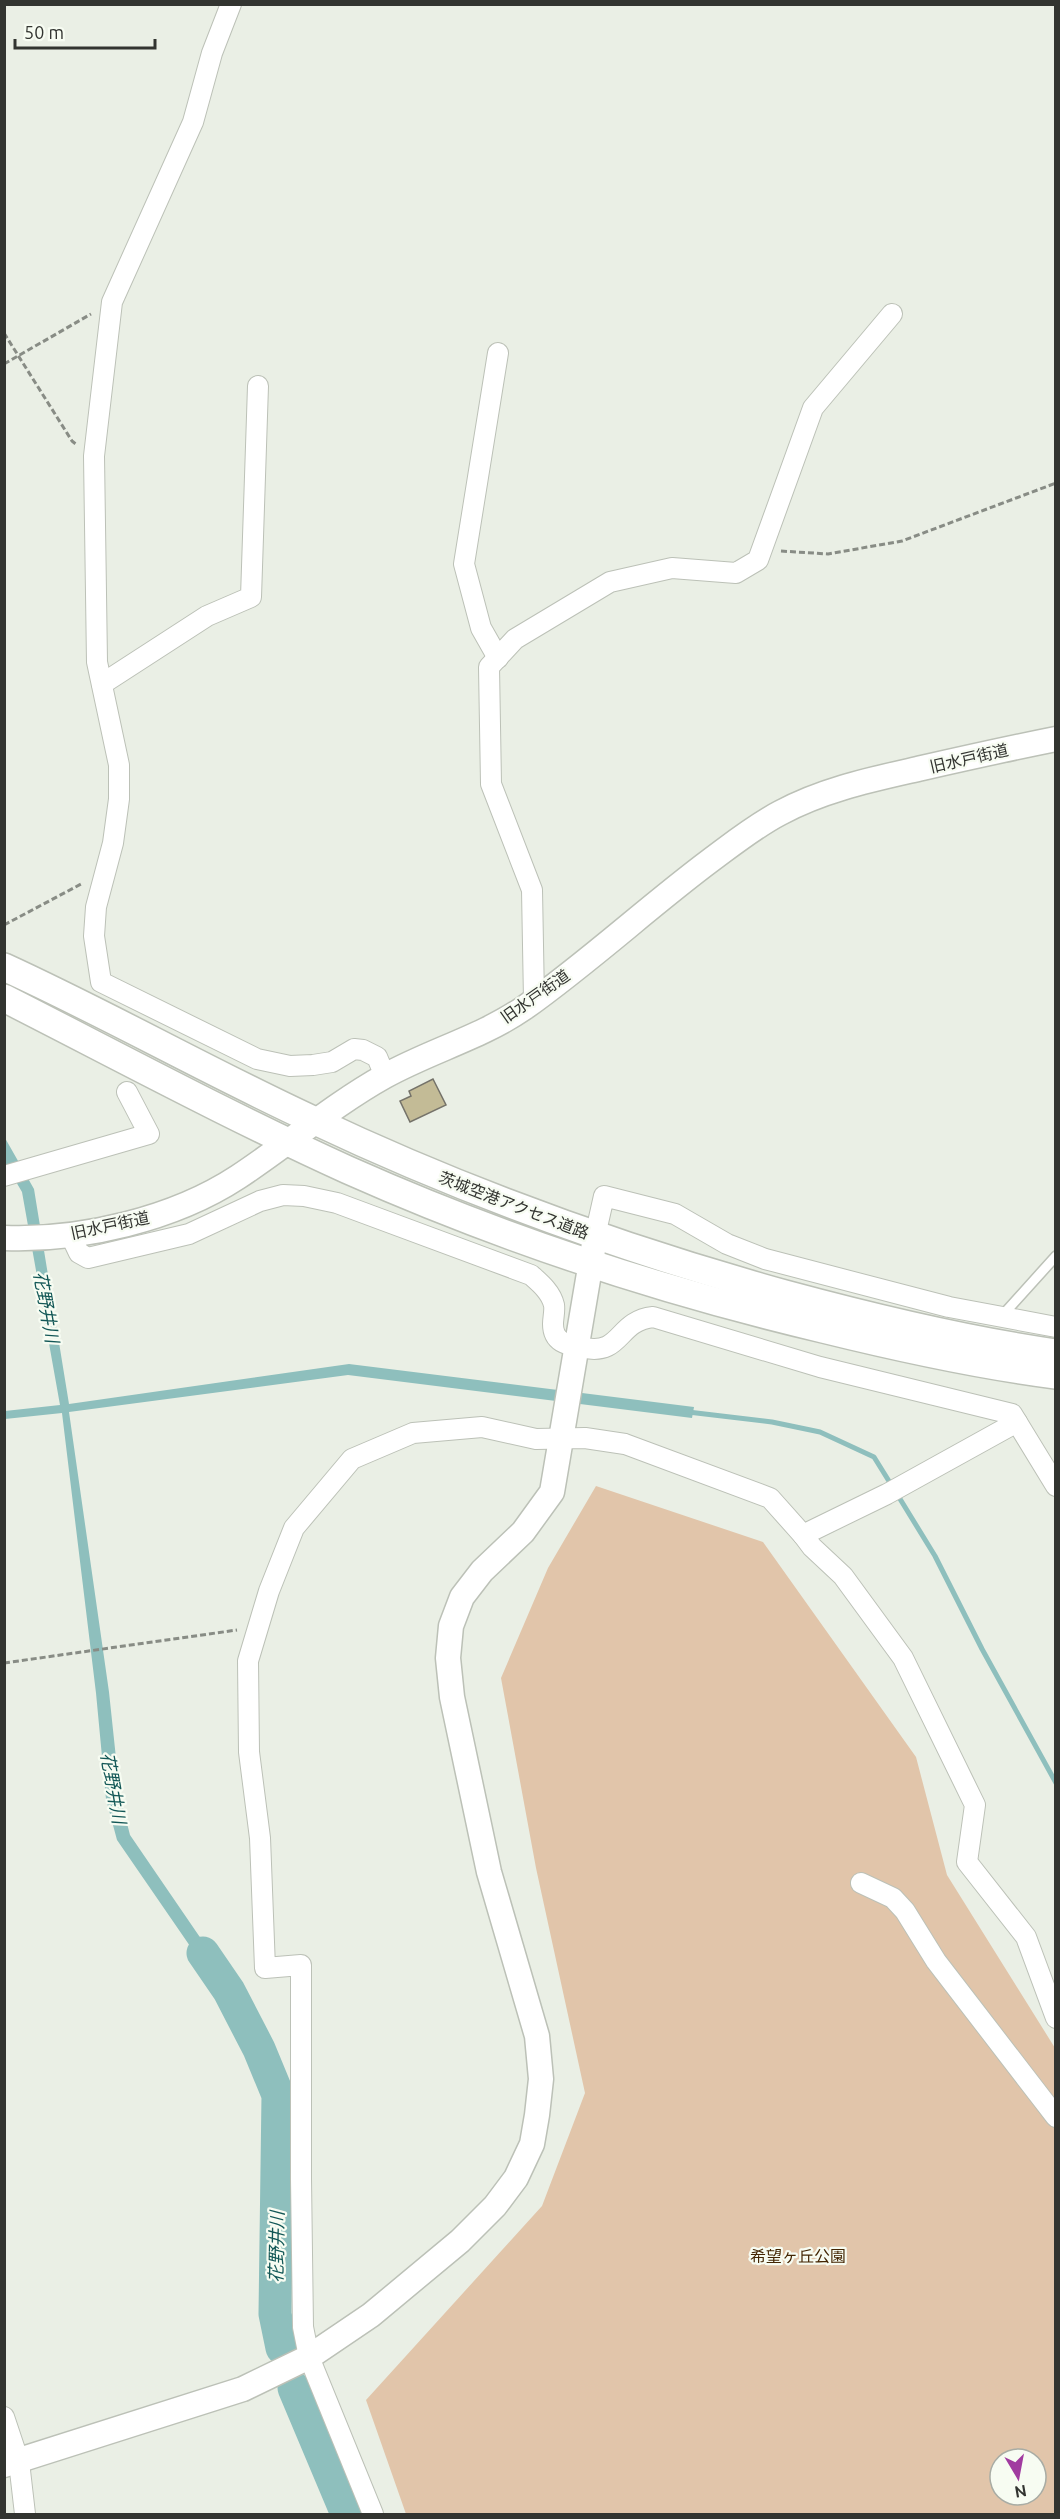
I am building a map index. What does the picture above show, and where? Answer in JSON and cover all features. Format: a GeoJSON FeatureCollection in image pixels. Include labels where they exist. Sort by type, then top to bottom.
{"type":"FeatureCollection","features":[{"type":"Feature","properties":{"kind":"main road","name":"茨城空港アクセス道路"},"geometry":{"type":"LineString","coordinates":[[4,967],[68,996],[315,1121],[453,1182],[595,1236],[732,1280],[873,1318],[1018,1348],[1056,1353]]}},
{"type":"Feature","properties":{"kind":"main road","name":"茨城空港アクセス道路"},"geometry":{"type":"LineString","coordinates":[[4,998],[290,1142],[409,1196],[502,1234],[591,1266],[727,1306],[849,1336],[1017,1370],[1056,1375]]}},
{"type":"Feature","properties":{"kind":"street"},"geometry":{"type":"LineString","coordinates":[[231,4],[212,53],[193,122],[112,302],[94,456],[97,662],[119,765],[119,799],[114,843],[96,907],[94,936],[101,982],[257,1059],[290,1066],[313,1065],[332,1062],[354,1049],[363,1050],[377,1058],[386,1076]]}},
{"type":"Feature","properties":{"kind":"street"},"geometry":{"type":"LineString","coordinates":[[534,1000],[532,890],[491,784],[489,667],[515,639],[610,582],[672,568],[736,573],[758,560],[813,408],[892,314]]}},
{"type":"Feature","properties":{"kind":"street"},"geometry":{"type":"LineString","coordinates":[[498,353],[464,564],[481,628],[498,657]]}},
{"type":"Feature","properties":{"kind":"street"},"geometry":{"type":"LineString","coordinates":[[102,684],[207,616],[251,597],[258,386]]}},
{"type":"Feature","properties":{"kind":"street","name":"旧水戸街道"},"geometry":{"type":"LineString","coordinates":[[11,1238],[60,1235],[115,1226],[160,1214],[235,1179],[290,1142],[315,1121],[386,1076],[489,1028],[534,1000],[749,831],[782,812],[861,782],[1056,738]]}},
{"type":"Feature","properties":{"kind":"street"},"geometry":{"type":"LineString","coordinates":[[4,1176],[149,1134],[127,1092]]}},
{"type":"Feature","properties":{"kind":"street"},"geometry":{"type":"LineString","coordinates":[[60,1235],[78,1253],[88,1258],[189,1234],[260,1201],[283,1195],[304,1196],[337,1203],[531,1275],[549,1294],[554,1305],[554,1336],[560,1342],[603,1350],[611,1346],[632,1323],[642,1318],[653,1317],[820,1367],[1012,1414],[1056,1486]]}},
{"type":"Feature","properties":{"kind":"street"},"geometry":{"type":"LineString","coordinates":[[12,2463],[243,2389],[309,2357],[371,2315],[460,2241],[495,2206],[516,2178],[532,2144],[541,2079],[537,2036],[487,1862],[452,1697],[448,1658],[451,1626],[462,1597],[482,1571],[523,1532],[552,1492],[575,1346],[604,1196],[675,1214],[726,1244],[765,1259],[950,1307],[1056,1327]]}},
{"type":"Feature","properties":{"kind":"street"},"geometry":{"type":"LineString","coordinates":[[804,1535],[887,1494],[1017,1422]]}},
{"type":"Feature","properties":{"kind":"street"},"geometry":{"type":"LineString","coordinates":[[373,2514],[309,2357],[303,2327],[301,1965],[265,1968],[260,1838],[249,1740],[248,1661],[269,1590],[294,1528],[352,1459],[413,1433],[482,1427],[536,1439],[585,1438],[625,1444],[725,1479],[771,1498],[812,1547],[843,1576],[903,1658],[975,1805],[967,1862],[1026,1937],[1056,2018]]}},
{"type":"Feature","properties":{"kind":"street"},"geometry":{"type":"LineString","coordinates":[[861,1883],[893,1898],[905,1911],[936,1961],[1056,2117]]}},
{"type":"Feature","properties":{"kind":"street"},"geometry":{"type":"LineString","coordinates":[[4,2417],[12,2463],[25,2514]]}},
{"type":"Feature","properties":{"kind":"lane"},"geometry":{"type":"LineString","coordinates":[[1001,1317],[1056,1256]]}},
{"type":"Feature","properties":{"kind":"path"},"geometry":{"type":"LineString","coordinates":[[4,364],[112,302]]}},
{"type":"Feature","properties":{"kind":"path"},"geometry":{"type":"LineString","coordinates":[[4,333],[72,441],[94,456]]}},
{"type":"Feature","properties":{"kind":"path"},"geometry":{"type":"LineString","coordinates":[[762,550],[828,554],[902,541],[1056,483]]}},
{"type":"Feature","properties":{"kind":"path"},"geometry":{"type":"LineString","coordinates":[[4,926],[106,870]]}},
{"type":"Feature","properties":{"kind":"path"},"geometry":{"type":"LineString","coordinates":[[4,1664],[106,1651],[258,1627]]}},
{"type":"Feature","properties":{"kind":"green space","name":"希望ヶ丘公園"},"geometry":{"type":"Polygon","coordinates":[[[596,1486],[763,1542],[916,1757],[947,1875],[1055,2048],[1055,2514],[406,2514],[366,2400],[542,2206],[585,2093],[536,1868],[501,1678],[548,1568],[596,1486]]]}},
{"type":"Feature","properties":{"kind":"water"},"geometry":{"type":"Polygon","coordinates":[[[5,1138],[34,1189],[69,1404],[349,1364],[694,1407],[692,1418],[348,1375],[69,1412],[109,1692],[120,1796],[130,1835],[234,1987],[223,1994],[117,1840],[106,1799],[96,1693],[62,1413],[5,1419],[5,1411],[60,1405],[22,1192],[5,1163],[5,1138]]]}},
{"type":"Feature","properties":{"kind":"building"},"geometry":{"type":"Polygon","coordinates":[[[433,1079],[446,1105],[410,1122],[400,1101],[411,1096],[409,1091],[433,1079]]]}},
{"type":"Feature","properties":{"kind":"waterway"},"geometry":{"type":"LineString","coordinates":[[688,1412],[772,1422],[820,1432],[874,1457],[892,1486]]}},
{"type":"Feature","properties":{"kind":"waterway"},"geometry":{"type":"LineString","coordinates":[[897,1494],[935,1556],[982,1649],[1056,1783]]}},
{"type":"Feature","properties":{"kind":"waterway","name":"花野井川"},"geometry":{"type":"LineString","coordinates":[[203,1953],[229,1991],[259,2049],[278,2095],[275,2314],[282,2348]]}},
{"type":"Feature","properties":{"kind":"waterway","name":"花野井川"},"geometry":{"type":"LineString","coordinates":[[294,2388],[347,2514]]}}]}
